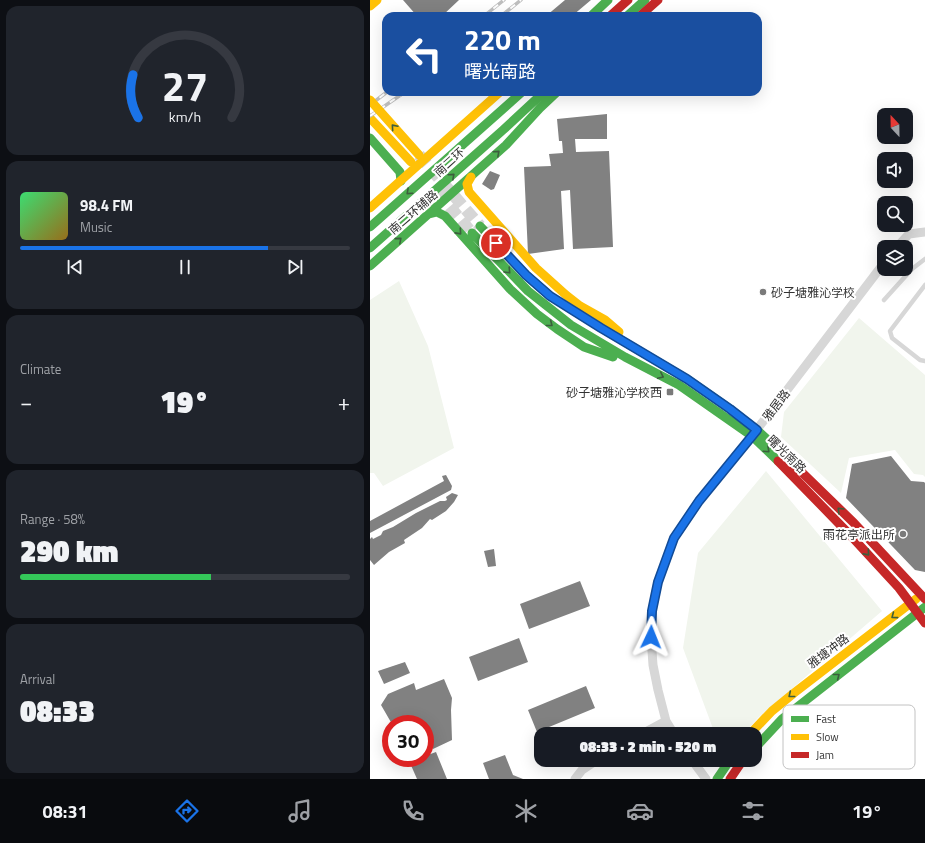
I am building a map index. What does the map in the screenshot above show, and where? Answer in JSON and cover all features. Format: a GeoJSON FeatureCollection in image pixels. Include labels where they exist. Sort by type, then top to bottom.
{"type":"FeatureCollection","features":[{"type":"Feature","properties":{"kind":"main road"},"geometry":{"type":"LineString","coordinates":[[370,6],[376,0]]}},
{"type":"Feature","properties":{"kind":"main road"},"geometry":{"type":"LineString","coordinates":[[595,12],[608,0]]}},
{"type":"Feature","properties":{"kind":"main road"},"geometry":{"type":"LineString","coordinates":[[614,12],[628,0]]}},
{"type":"Feature","properties":{"kind":"main road"},"geometry":{"type":"LineString","coordinates":[[632,12],[645,0]]}},
{"type":"Feature","properties":{"kind":"main road"},"geometry":{"type":"LineString","coordinates":[[644,12],[658,0]]}},
{"type":"Feature","properties":{"kind":"main road"},"geometry":{"type":"LineString","coordinates":[[370,208],[400,176],[495,96]]}},
{"type":"Feature","properties":{"kind":"main road","name":"南二环"},"geometry":{"type":"LineString","coordinates":[[370,227],[517,96]]}},
{"type":"Feature","properties":{"kind":"main road","name":"南二环"},"geometry":{"type":"LineString","coordinates":[[370,248],[540,96]]}},
{"type":"Feature","properties":{"kind":"main road","name":"南二环辅路"},"geometry":{"type":"LineString","coordinates":[[370,266],[506,145],[553,96]]}},
{"type":"Feature","properties":{"kind":"main road"},"geometry":{"type":"LineString","coordinates":[[370,100],[419,155]]}},
{"type":"Feature","properties":{"kind":"main road"},"geometry":{"type":"LineString","coordinates":[[370,118],[411,162]]}},
{"type":"Feature","properties":{"kind":"main road"},"geometry":{"type":"LineString","coordinates":[[370,138],[400,176]]}},
{"type":"Feature","properties":{"kind":"main road"},"geometry":{"type":"LineString","coordinates":[[471,177],[467,185],[469,192],[536,268],[580,306],[605,320],[653,359]]}},
{"type":"Feature","properties":{"kind":"main road"},"geometry":{"type":"LineString","coordinates":[[429,214],[434,211],[444,216],[510,289],[556,329],[584,347],[646,369]]}},
{"type":"Feature","properties":{"kind":"main road","name":"曙光南路"},"geometry":{"type":"LineString","coordinates":[[480,226],[526,275],[550,296],[687,379],[712,396],[754,433],[797,467],[924,595]]}},
{"type":"Feature","properties":{"kind":"main road","name":"曙光南路"},"geometry":{"type":"LineString","coordinates":[[472,233],[524,287],[571,325],[646,369],[665,377],[754,433],[852,537],[911,603],[921,610],[925,623]]}},
{"type":"Feature","properties":{"kind":"main road","name":"雅塘冲路"},"geometry":{"type":"LineString","coordinates":[[757,727],[772,711],[794,693],[911,603],[924,595]]}},
{"type":"Feature","properties":{"kind":"main road","name":"雅塘冲路"},"geometry":{"type":"LineString","coordinates":[[800,705],[921,610]]}},
{"type":"Feature","properties":{"kind":"main road","name":"雅塘冲路"},"geometry":{"type":"LineString","coordinates":[[762,740],[783,718]]}},
{"type":"Feature","properties":{"kind":"main road"},"geometry":{"type":"LineString","coordinates":[[717,779],[725,767]]}},
{"type":"Feature","properties":{"kind":"main road"},"geometry":{"type":"LineString","coordinates":[[730,779],[739,767]]}},
{"type":"Feature","properties":{"kind":"street"},"geometry":{"type":"LineString","coordinates":[[903,240],[909,234],[925,232]]}},
{"type":"Feature","properties":{"kind":"street","name":"雅居路"},"geometry":{"type":"LineString","coordinates":[[670,727],[666,721],[658,690],[653,665],[651,637],[652,611],[658,582],[674,538],[699,501],[754,433],[877,271]]}},
{"type":"Feature","properties":{"kind":"street"},"geometry":{"type":"LineString","coordinates":[[655,727],[666,721]]}},
{"type":"Feature","properties":{"kind":"street"},"geometry":{"type":"LineString","coordinates":[[575,779],[586,767]]}},
{"type":"Feature","properties":{"kind":"street"},"geometry":{"type":"LineString","coordinates":[[697,767],[706,779]]}},
{"type":"Feature","properties":{"kind":"lane"},"geometry":{"type":"LineString","coordinates":[[884,300],[912,269],[925,260]]}},
{"type":"Feature","properties":{"kind":"lane"},"geometry":{"type":"LineString","coordinates":[[925,286],[890,331],[892,338],[920,360],[925,361]]}},
{"type":"Feature","properties":{"kind":"shaded area"},"geometry":{"type":"Polygon","coordinates":[[[399,281],[428,346],[454,448],[383,486],[374,473],[370,473],[370,300],[399,281]]]}},
{"type":"Feature","properties":{"kind":"shaded area"},"geometry":{"type":"Polygon","coordinates":[[[859,318],[925,375],[925,477],[923,475],[914,474],[895,450],[849,458],[841,493],[781,437],[784,412],[859,318]]]}},
{"type":"Feature","properties":{"kind":"shaded area"},"geometry":{"type":"Polygon","coordinates":[[[766,471],[882,611],[759,717],[750,727],[712,727],[683,648],[698,553],[766,471]]]}},
{"type":"Feature","properties":{"kind":"building"},"geometry":{"type":"Polygon","coordinates":[[[403,0],[459,0],[446,12],[414,12],[403,0]]]}},
{"type":"Feature","properties":{"kind":"building"},"geometry":{"type":"Polygon","coordinates":[[[565,0],[591,0],[577,12],[551,12],[565,0]]]}},
{"type":"Feature","properties":{"kind":"building"},"geometry":{"type":"Polygon","coordinates":[[[607,114],[607,139],[575,139],[576,152],[609,151],[613,247],[573,249],[570,190],[561,191],[564,249],[528,254],[524,167],[551,166],[549,154],[563,153],[562,141],[559,141],[557,119],[607,114]]]}},
{"type":"Feature","properties":{"kind":"building"},"geometry":{"type":"Polygon","coordinates":[[[490,171],[500,175],[494,189],[491,190],[482,184],[490,171]]]}},
{"type":"Feature","properties":{"kind":"building","name":"雨花亭派出所"},"geometry":{"type":"Polygon","coordinates":[[[891,456],[911,481],[925,483],[925,572],[915,570],[846,498],[852,464],[891,456]]]}},
{"type":"Feature","properties":{"kind":"building"},"geometry":{"type":"Polygon","coordinates":[[[446,475],[452,486],[451,490],[370,533],[370,521],[444,481],[442,476],[446,475]]]}},
{"type":"Feature","properties":{"kind":"building"},"geometry":{"type":"Polygon","coordinates":[[[452,493],[458,495],[446,511],[432,520],[430,519],[422,528],[404,540],[405,543],[389,552],[374,565],[370,560],[370,539],[372,537],[373,539],[381,535],[383,531],[393,527],[416,513],[440,501],[447,500],[446,497],[452,493]]]}},
{"type":"Feature","properties":{"kind":"building"},"geometry":{"type":"Polygon","coordinates":[[[494,549],[496,566],[488,567],[484,551],[494,549]]]}},
{"type":"Feature","properties":{"kind":"building"},"geometry":{"type":"Polygon","coordinates":[[[580,581],[590,606],[529,629],[520,604],[580,581]]]}},
{"type":"Feature","properties":{"kind":"building"},"geometry":{"type":"Polygon","coordinates":[[[519,638],[528,662],[478,681],[469,657],[519,638]]]}},
{"type":"Feature","properties":{"kind":"building"},"geometry":{"type":"Polygon","coordinates":[[[405,662],[410,673],[384,684],[378,671],[405,662]]]}},
{"type":"Feature","properties":{"kind":"building"},"geometry":{"type":"Polygon","coordinates":[[[444,679],[452,698],[452,740],[434,749],[434,715],[387,715],[381,705],[388,694],[414,683],[416,690],[444,679]]]}},
{"type":"Feature","properties":{"kind":"building"},"geometry":{"type":"Polygon","coordinates":[[[586,686],[595,708],[549,727],[535,727],[528,710],[586,686]]]}},
{"type":"Feature","properties":{"kind":"building"},"geometry":{"type":"Polygon","coordinates":[[[436,752],[447,779],[417,779],[412,767],[434,767],[434,753],[436,752]]]}},
{"type":"Feature","properties":{"kind":"building"},"geometry":{"type":"Polygon","coordinates":[[[505,755],[513,775],[523,779],[489,779],[483,763],[505,755]]]}},
{"type":"Feature","properties":{"kind":"tunnel"},"geometry":{"type":"LineString","coordinates":[[419,155],[480,226]]}},
{"type":"Feature","properties":{"kind":"tunnel"},"geometry":{"type":"LineString","coordinates":[[438,193],[472,233]]}},
{"type":"Feature","properties":{"kind":"railway"},"geometry":{"type":"LineString","coordinates":[[489,12],[504,0]]}},
{"type":"Feature","properties":{"kind":"railway"},"geometry":{"type":"LineString","coordinates":[[506,12],[521,0]]}},
{"type":"Feature","properties":{"kind":"railway"},"geometry":{"type":"LineString","coordinates":[[370,105],[382,96]]}},
{"type":"Feature","properties":{"kind":"railway"},"geometry":{"type":"LineString","coordinates":[[370,116],[399,96]]}},
{"type":"Feature","properties":{"kind":"traffic: fast"},"geometry":{"type":"LineString","coordinates":[[595,12],[608,0]]}},
{"type":"Feature","properties":{"kind":"traffic: fast"},"geometry":{"type":"LineString","coordinates":[[632,12],[645,0]]}},
{"type":"Feature","properties":{"kind":"traffic: fast"},"geometry":{"type":"LineString","coordinates":[[370,227],[517,96]]}},
{"type":"Feature","properties":{"kind":"traffic: fast"},"geometry":{"type":"LineString","coordinates":[[370,248],[540,96]]}},
{"type":"Feature","properties":{"kind":"traffic: fast"},"geometry":{"type":"LineString","coordinates":[[370,266],[506,145],[553,96]]}},
{"type":"Feature","properties":{"kind":"traffic: fast"},"geometry":{"type":"LineString","coordinates":[[370,138],[400,172],[401,181]]}},
{"type":"Feature","properties":{"kind":"traffic: fast"},"geometry":{"type":"LineString","coordinates":[[429,214],[437,212],[445,216],[510,289],[537,314],[584,347],[613,357]]}},
{"type":"Feature","properties":{"kind":"traffic: fast"},"geometry":{"type":"LineString","coordinates":[[480,226],[526,275],[550,296],[687,379],[730,409],[768,440]]}},
{"type":"Feature","properties":{"kind":"traffic: fast"},"geometry":{"type":"LineString","coordinates":[[472,233],[528,291],[571,325],[625,357],[679,385],[752,436],[778,461]]}},
{"type":"Feature","properties":{"kind":"traffic: fast"},"geometry":{"type":"LineString","coordinates":[[800,705],[925,607]]}},
{"type":"Feature","properties":{"kind":"traffic: fast"},"geometry":{"type":"LineString","coordinates":[[762,740],[783,718]]}},
{"type":"Feature","properties":{"kind":"traffic: fast"},"geometry":{"type":"LineString","coordinates":[[717,779],[725,767]]}},
{"type":"Feature","properties":{"kind":"traffic: slow"},"geometry":{"type":"LineString","coordinates":[[370,6],[377,0]]}},
{"type":"Feature","properties":{"kind":"traffic: slow"},"geometry":{"type":"LineString","coordinates":[[370,208],[496,96]]}},
{"type":"Feature","properties":{"kind":"traffic: slow"},"geometry":{"type":"LineString","coordinates":[[370,100],[419,155]]}},
{"type":"Feature","properties":{"kind":"traffic: slow"},"geometry":{"type":"LineString","coordinates":[[370,118],[411,162]]}},
{"type":"Feature","properties":{"kind":"traffic: slow"},"geometry":{"type":"LineString","coordinates":[[471,177],[467,184],[469,192],[536,268],[580,306],[605,320],[619,332]]}},
{"type":"Feature","properties":{"kind":"traffic: slow"},"geometry":{"type":"LineString","coordinates":[[757,727],[772,711],[794,693],[916,599]]}},
{"type":"Feature","properties":{"kind":"traffic: jam"},"geometry":{"type":"LineString","coordinates":[[614,12],[628,0]]}},
{"type":"Feature","properties":{"kind":"traffic: jam"},"geometry":{"type":"LineString","coordinates":[[644,12],[658,0]]}},
{"type":"Feature","properties":{"kind":"traffic: jam"},"geometry":{"type":"LineString","coordinates":[[784,455],[854,523],[925,599]]}},
{"type":"Feature","properties":{"kind":"traffic: jam"},"geometry":{"type":"LineString","coordinates":[[778,461],[899,588],[925,623]]}},
{"type":"Feature","properties":{"kind":"traffic: jam"},"geometry":{"type":"LineString","coordinates":[[730,779],[738,767]]}},
{"type":"Feature","properties":{"kind":"place","name":"砂子塘雅沁学校"},"geometry":{"type":"Point","coordinates":[763,292]}},
{"type":"Feature","properties":{"kind":"place","name":"砂子塘雅沁学校西"},"geometry":{"type":"Point","coordinates":[670,392]}},
{"type":"Feature","properties":{"kind":"place","name":"雨花亭派出所"},"geometry":{"type":"Point","coordinates":[903,534]}},
{"type":"Feature","properties":{"kind":"route"},"geometry":{"type":"LineString","coordinates":[[496,243],[526,275],[550,296],[687,379],[744,419],[757,430],[699,501],[674,538],[658,582],[652,611],[651,637]]}}]}
